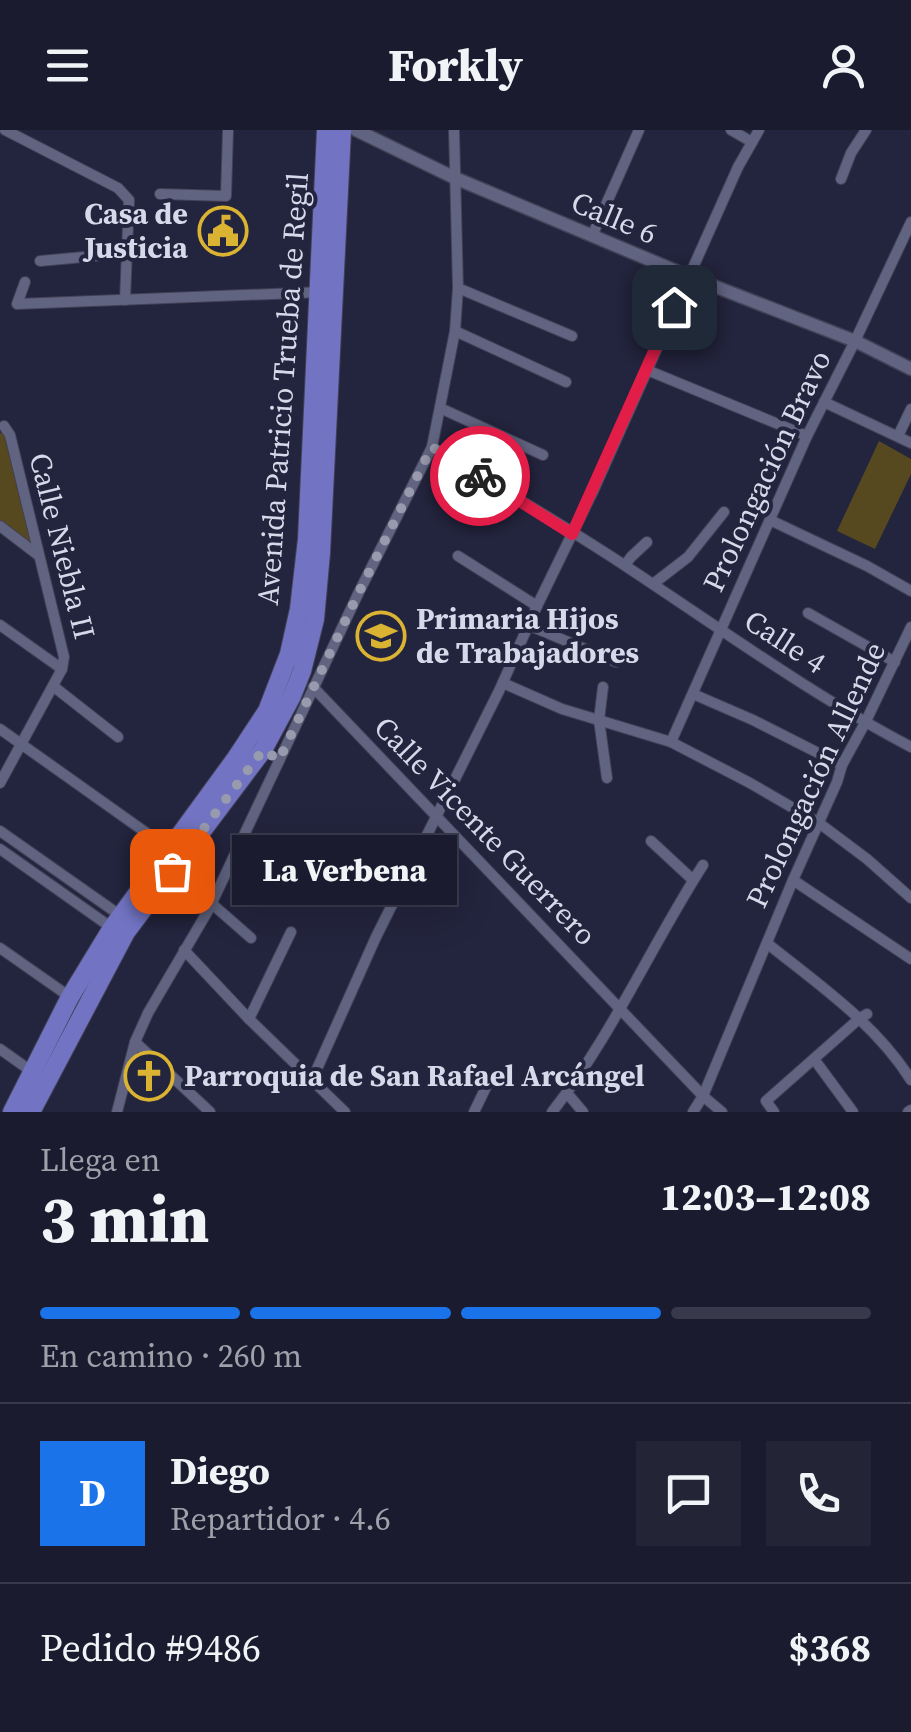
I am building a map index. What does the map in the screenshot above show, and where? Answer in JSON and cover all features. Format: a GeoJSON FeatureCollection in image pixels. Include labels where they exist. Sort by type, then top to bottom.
{"type":"FeatureCollection","features":[{"type":"Feature","properties":{"kind":"main road","name":"Avenida Patricio Trueba de Regil"},"geometry":{"type":"LineString","coordinates":[[12,1112],[70,997],[116,922],[266,712],[289,654],[308,538],[342,130]]}},
{"type":"Feature","properties":{"kind":"main road","name":"Avenida Patricio Trueba de Regil"},"geometry":{"type":"LineString","coordinates":[[30,1112],[126,932],[271,755],[302,670],[315,619],[327,292],[326,133]]}},
{"type":"Feature","properties":{"kind":"street"},"geometry":{"type":"LineString","coordinates":[[5,130],[118,188],[129,200],[124,300]]}},
{"type":"Feature","properties":{"kind":"street"},"geometry":{"type":"LineString","coordinates":[[160,194],[226,196],[228,130]]}},
{"type":"Feature","properties":{"kind":"street","name":"Calle 6"},"geometry":{"type":"LineString","coordinates":[[356,130],[455,178],[688,276],[856,341],[911,369]]}},
{"type":"Feature","properties":{"kind":"street"},"geometry":{"type":"LineString","coordinates":[[117,1112],[148,1013],[211,904],[271,755],[313,687],[432,447],[455,331],[458,288],[454,130]]}},
{"type":"Feature","properties":{"kind":"street"},"geometry":{"type":"LineString","coordinates":[[592,236],[639,130]]}},
{"type":"Feature","properties":{"kind":"street"},"geometry":{"type":"LineString","coordinates":[[731,130],[752,142]]}},
{"type":"Feature","properties":{"kind":"street"},"geometry":{"type":"LineString","coordinates":[[312,1080],[376,936],[503,683],[738,167],[759,130]]}},
{"type":"Feature","properties":{"kind":"street"},"geometry":{"type":"LineString","coordinates":[[841,179],[866,130]]}},
{"type":"Feature","properties":{"kind":"street","name":"Prolongación Bravo"},"geometry":{"type":"LineString","coordinates":[[671,742],[807,436],[911,222]]}},
{"type":"Feature","properties":{"kind":"street"},"geometry":{"type":"LineString","coordinates":[[40,260],[127,253]]}},
{"type":"Feature","properties":{"kind":"street"},"geometry":{"type":"LineString","coordinates":[[25,282],[18,304],[327,292]]}},
{"type":"Feature","properties":{"kind":"street"},"geometry":{"type":"LineString","coordinates":[[458,288],[572,336]]}},
{"type":"Feature","properties":{"kind":"street"},"geometry":{"type":"LineString","coordinates":[[455,331],[566,382]]}},
{"type":"Feature","properties":{"kind":"street"},"geometry":{"type":"LineString","coordinates":[[647,370],[807,436]]}},
{"type":"Feature","properties":{"kind":"street"},"geometry":{"type":"LineString","coordinates":[[824,402],[911,442]]}},
{"type":"Feature","properties":{"kind":"street"},"geometry":{"type":"LineString","coordinates":[[440,408],[544,455]]}},
{"type":"Feature","properties":{"kind":"street"},"geometry":{"type":"LineString","coordinates":[[898,436],[911,409]]}},
{"type":"Feature","properties":{"kind":"street","name":"Calle Niebla II"},"geometry":{"type":"LineString","coordinates":[[0,783],[62,669],[64,656],[10,436],[2,428]]}},
{"type":"Feature","properties":{"kind":"street","name":"Calle 4"},"geometry":{"type":"LineString","coordinates":[[432,447],[625,566],[866,723],[911,747]]}},
{"type":"Feature","properties":{"kind":"street"},"geometry":{"type":"LineString","coordinates":[[653,584],[688,557],[724,512]]}},
{"type":"Feature","properties":{"kind":"street"},"geometry":{"type":"LineString","coordinates":[[770,520],[911,591]]}},
{"type":"Feature","properties":{"kind":"street"},"geometry":{"type":"LineString","coordinates":[[0,526],[39,556]]}},
{"type":"Feature","properties":{"kind":"street"},"geometry":{"type":"LineString","coordinates":[[625,566],[647,542]]}},
{"type":"Feature","properties":{"kind":"street"},"geometry":{"type":"LineString","coordinates":[[458,556],[537,606]]}},
{"type":"Feature","properties":{"kind":"street"},"geometry":{"type":"LineString","coordinates":[[808,613],[895,662]]}},
{"type":"Feature","properties":{"kind":"street"},"geometry":{"type":"LineString","coordinates":[[0,625],[62,669]]}},
{"type":"Feature","properties":{"kind":"street"},"geometry":{"type":"LineString","coordinates":[[528,625],[616,662]]}},
{"type":"Feature","properties":{"kind":"street","name":"Prolongación Allende"},"geometry":{"type":"LineString","coordinates":[[694,1112],[842,764],[911,627]]}},
{"type":"Feature","properties":{"kind":"street"},"geometry":{"type":"LineString","coordinates":[[503,683],[562,709],[671,742],[750,783],[819,823],[868,859],[911,898]]}},
{"type":"Feature","properties":{"kind":"street"},"geometry":{"type":"LineString","coordinates":[[53,686],[118,736]]}},
{"type":"Feature","properties":{"kind":"street","name":"Calle Vicente Guerrero"},"geometry":{"type":"LineString","coordinates":[[313,687],[722,1112]]}},
{"type":"Feature","properties":{"kind":"street"},"geometry":{"type":"LineString","coordinates":[[603,687],[599,720],[607,778]]}},
{"type":"Feature","properties":{"kind":"street"},"geometry":{"type":"LineString","coordinates":[[693,694],[842,764]]}},
{"type":"Feature","properties":{"kind":"street"},"geometry":{"type":"LineString","coordinates":[[0,729],[169,849]]}},
{"type":"Feature","properties":{"kind":"street"},"geometry":{"type":"LineString","coordinates":[[0,831],[116,922]]}},
{"type":"Feature","properties":{"kind":"street"},"geometry":{"type":"LineString","coordinates":[[651,841],[693,880]]}},
{"type":"Feature","properties":{"kind":"street"},"geometry":{"type":"LineString","coordinates":[[0,849],[116,922]]}},
{"type":"Feature","properties":{"kind":"street"},"geometry":{"type":"LineString","coordinates":[[552,1112],[620,1008],[702,866]]}},
{"type":"Feature","properties":{"kind":"street"},"geometry":{"type":"LineString","coordinates":[[793,880],[911,959]]}},
{"type":"Feature","properties":{"kind":"street"},"geometry":{"type":"LineString","coordinates":[[211,904],[251,938]]}},
{"type":"Feature","properties":{"kind":"street"},"geometry":{"type":"LineString","coordinates":[[249,1019],[291,932]]}},
{"type":"Feature","properties":{"kind":"street","name":"Prolongación Allende"},"geometry":{"type":"LineString","coordinates":[[768,944],[864,1016],[911,1080]]}},
{"type":"Feature","properties":{"kind":"street"},"geometry":{"type":"LineString","coordinates":[[0,948],[70,997]]}},
{"type":"Feature","properties":{"kind":"street"},"geometry":{"type":"LineString","coordinates":[[184,950],[345,1112]]}},
{"type":"Feature","properties":{"kind":"street"},"geometry":{"type":"LineString","coordinates":[[774,1112],[766,1101],[864,1016]]}},
{"type":"Feature","properties":{"kind":"street"},"geometry":{"type":"LineString","coordinates":[[136,1042],[210,1112]]}},
{"type":"Feature","properties":{"kind":"street"},"geometry":{"type":"LineString","coordinates":[[0,1049],[31,1071]]}},
{"type":"Feature","properties":{"kind":"street"},"geometry":{"type":"LineString","coordinates":[[814,1059],[853,1112]]}},
{"type":"Feature","properties":{"kind":"street"},"geometry":{"type":"LineString","coordinates":[[474,1112],[490,1079]]}},
{"type":"Feature","properties":{"kind":"street"},"geometry":{"type":"LineString","coordinates":[[567,1093],[583,1112]]}},
{"type":"Feature","properties":{"kind":"shaded area"},"geometry":{"type":"Polygon","coordinates":[[[4,426],[38,552],[0,525],[0,434],[4,426]]]}},
{"type":"Feature","properties":{"kind":"shaded area"},"geometry":{"type":"Polygon","coordinates":[[[879,441],[911,459],[911,474],[875,549],[837,531],[879,441]]]}},
{"type":"Feature","properties":{"kind":"way so far"},"geometry":{"type":"LineString","coordinates":[[172,871],[263,750],[279,760],[432,447],[480,476]]}},
{"type":"Feature","properties":{"kind":"place","name":"Casa de Justicia"},"geometry":{"type":"Point","coordinates":[223,231]}},
{"type":"Feature","properties":{"kind":"place","name":"Primaria Hijos de Trabajadores"},"geometry":{"type":"Point","coordinates":[381,636]}},
{"type":"Feature","properties":{"kind":"place","name":"La Verbena"},"geometry":{"type":"Point","coordinates":[172,871]}},
{"type":"Feature","properties":{"kind":"place","name":"Parroquia de San Rafael Arcángel"},"geometry":{"type":"Point","coordinates":[149,1076]}},
{"type":"Feature","properties":{"kind":"route"},"geometry":{"type":"LineString","coordinates":[[480,476],[572,534],[674,307]]}}]}
